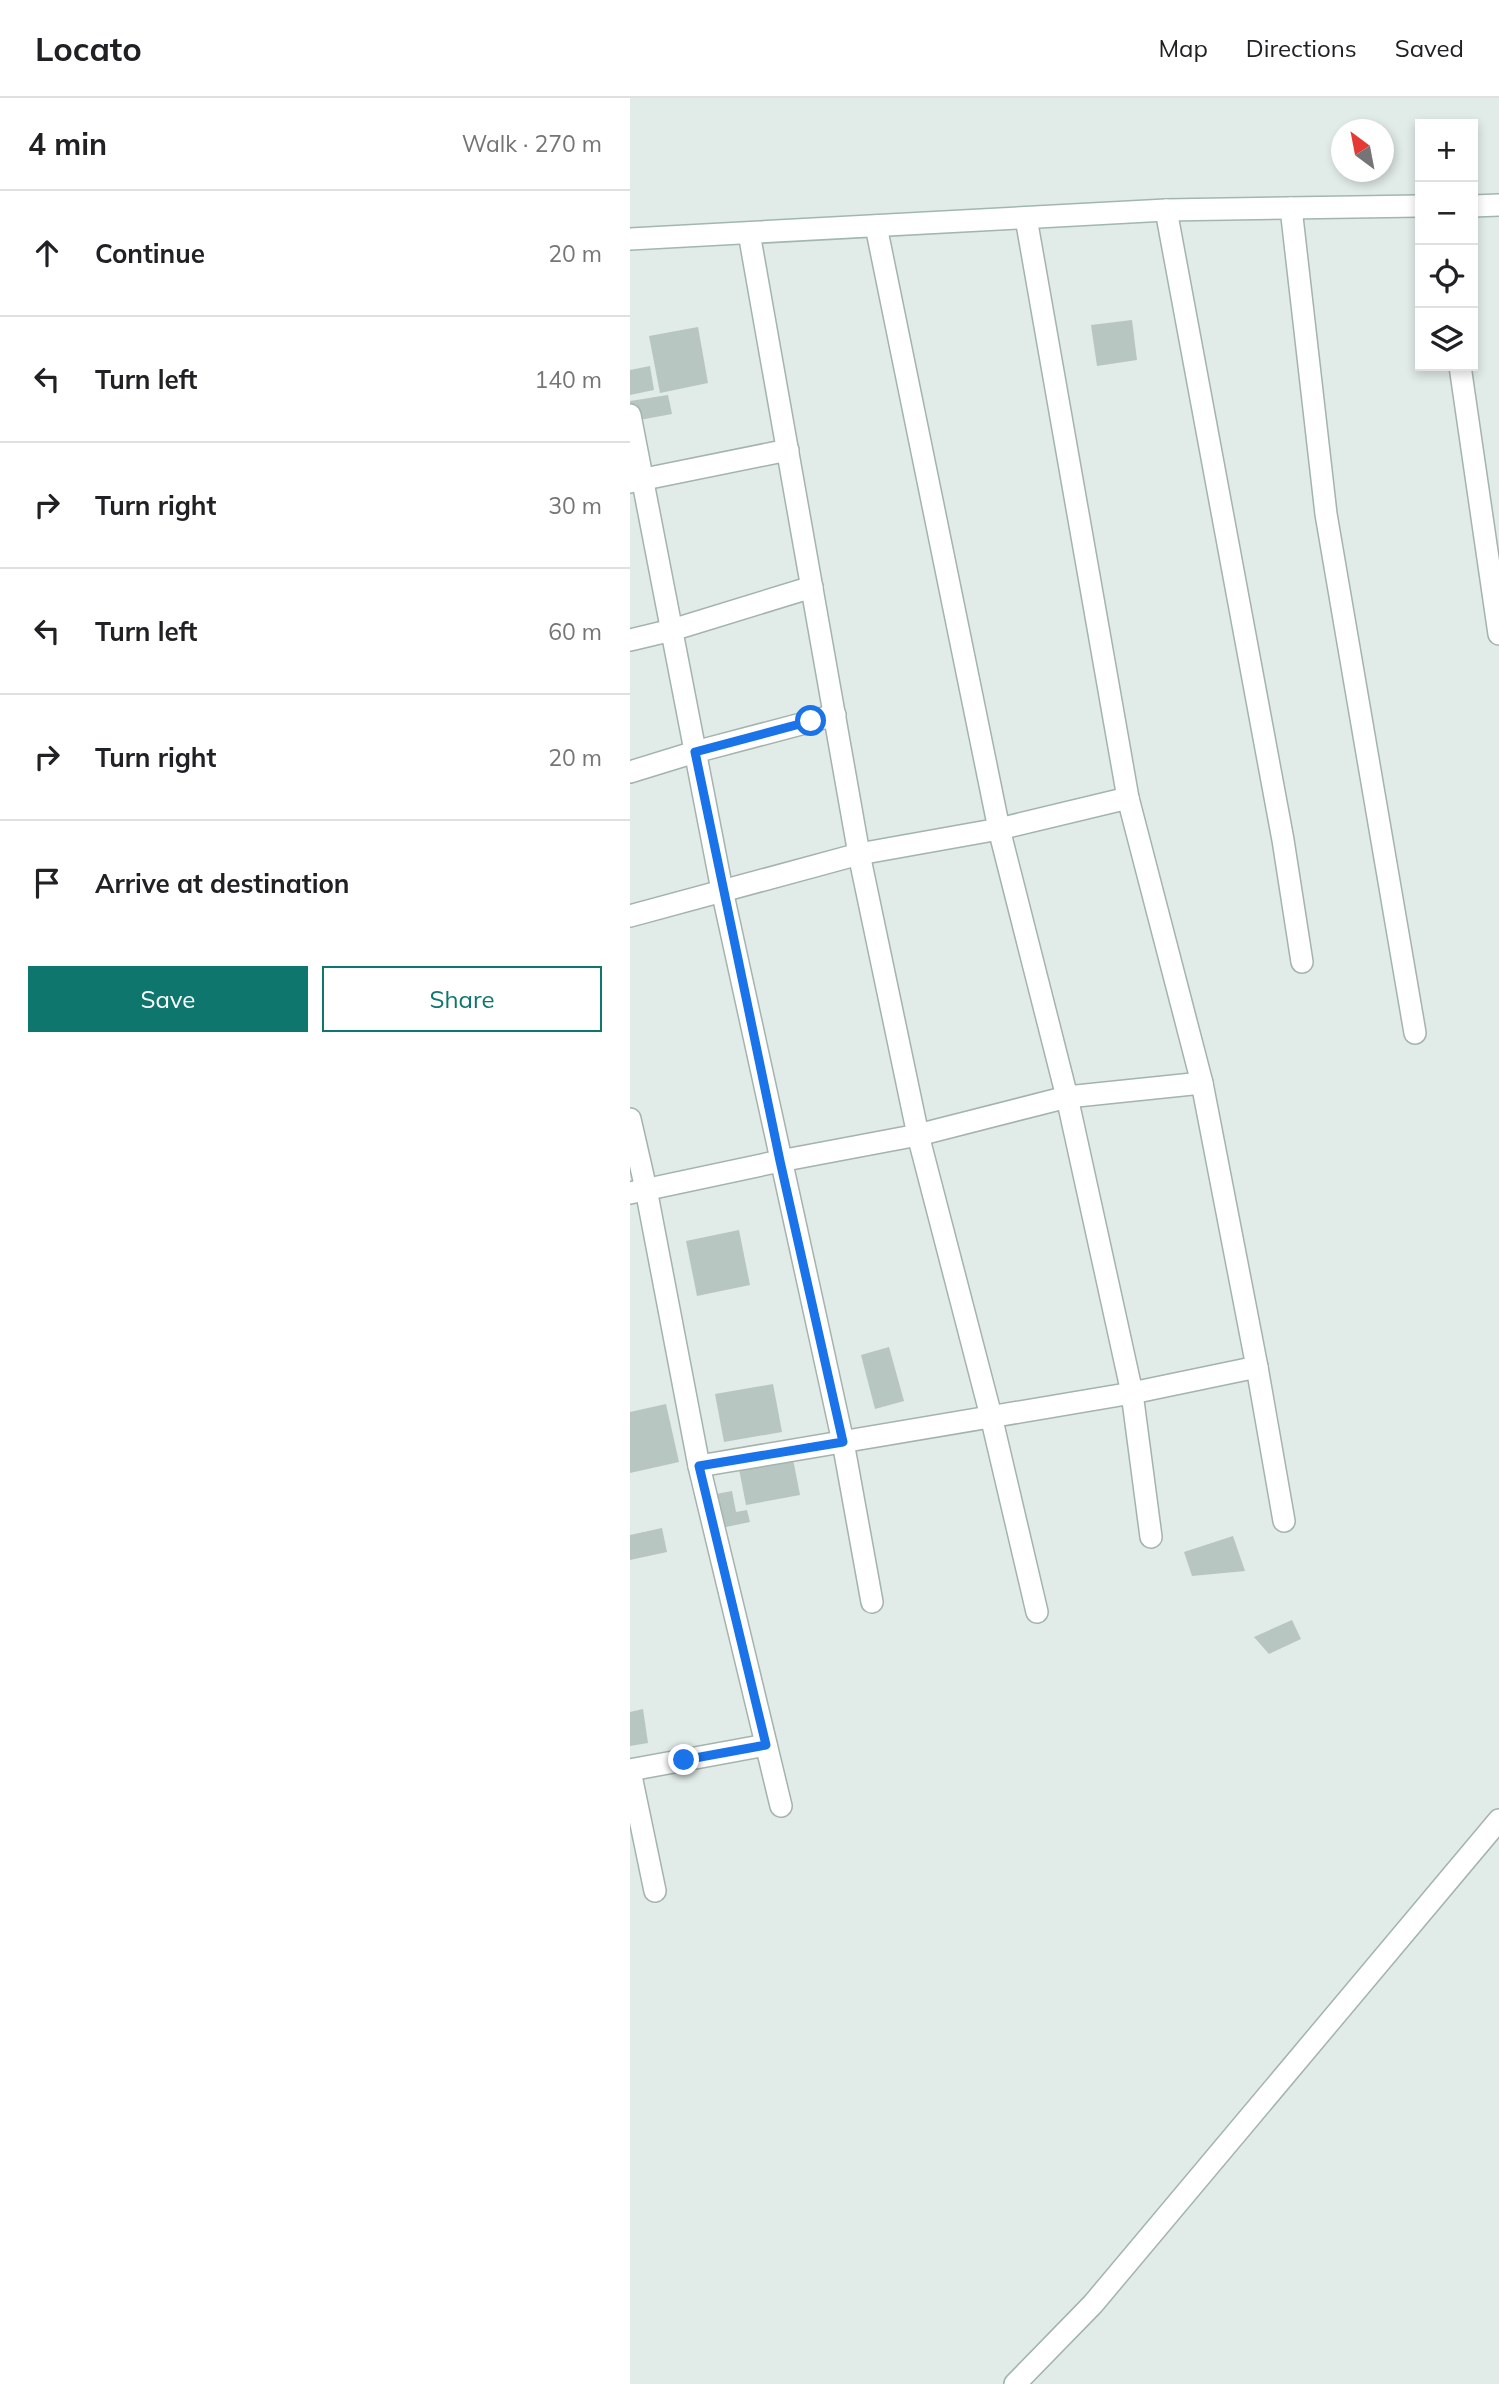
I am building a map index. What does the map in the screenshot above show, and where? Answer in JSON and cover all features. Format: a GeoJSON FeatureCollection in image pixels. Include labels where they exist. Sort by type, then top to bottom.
{"type":"FeatureCollection","features":[{"type":"Feature","properties":{"kind":"street"},"geometry":{"type":"LineString","coordinates":[[1478,206],[1499,205]]}},
{"type":"Feature","properties":{"kind":"street"},"geometry":{"type":"LineString","coordinates":[[630,239],[1167,210],[1415,206]]}},
{"type":"Feature","properties":{"kind":"street"},"geometry":{"type":"LineString","coordinates":[[1291,208],[1326,514],[1415,1033]]}},
{"type":"Feature","properties":{"kind":"street"},"geometry":{"type":"LineString","coordinates":[[1167,210],[1278,813],[1302,962]]}},
{"type":"Feature","properties":{"kind":"street"},"geometry":{"type":"LineString","coordinates":[[1026,218],[1128,798],[1202,1083],[1284,1521]]}},
{"type":"Feature","properties":{"kind":"street"},"geometry":{"type":"LineString","coordinates":[[876,226],[999,829],[1067,1097],[1132,1393],[1151,1537]]}},
{"type":"Feature","properties":{"kind":"street"},"geometry":{"type":"LineString","coordinates":[[749,233],[859,854],[918,1135],[991,1416],[1037,1612]]}},
{"type":"Feature","properties":{"kind":"street"},"geometry":{"type":"LineString","coordinates":[[1461,371],[1499,634]]}},
{"type":"Feature","properties":{"kind":"street"},"geometry":{"type":"LineString","coordinates":[[630,415],[636,480],[672,630],[722,890],[843,1442],[872,1602]]}},
{"type":"Feature","properties":{"kind":"street"},"geometry":{"type":"LineString","coordinates":[[636,480],[788,450]]}},
{"type":"Feature","properties":{"kind":"street"},"geometry":{"type":"LineString","coordinates":[[630,640],[672,630],[812,587]]}},
{"type":"Feature","properties":{"kind":"street"},"geometry":{"type":"LineString","coordinates":[[630,772],[835,715]]}},
{"type":"Feature","properties":{"kind":"street"},"geometry":{"type":"LineString","coordinates":[[630,916],[859,854],[999,829],[1128,798]]}},
{"type":"Feature","properties":{"kind":"street"},"geometry":{"type":"LineString","coordinates":[[638,1191],[918,1135],[1067,1097],[1202,1083]]}},
{"type":"Feature","properties":{"kind":"street"},"geometry":{"type":"LineString","coordinates":[[630,1119],[638,1191],[699,1466],[781,1806]]}},
{"type":"Feature","properties":{"kind":"street"},"geometry":{"type":"LineString","coordinates":[[699,1466],[1132,1393],[1257,1367]]}},
{"type":"Feature","properties":{"kind":"street"},"geometry":{"type":"LineString","coordinates":[[655,1891],[630,1771],[766,1745]]}},
{"type":"Feature","properties":{"kind":"street"},"geometry":{"type":"LineString","coordinates":[[1015,2384],[1093,2304],[1499,1820]]}},
{"type":"Feature","properties":{"kind":"building"},"geometry":{"type":"Polygon","coordinates":[[[1132,320],[1137,360],[1097,366],[1091,325],[1132,320]]]}},
{"type":"Feature","properties":{"kind":"building"},"geometry":{"type":"Polygon","coordinates":[[[698,327],[708,383],[660,393],[649,336],[698,327]]]}},
{"type":"Feature","properties":{"kind":"building"},"geometry":{"type":"Polygon","coordinates":[[[650,366],[654,390],[630,395],[630,370],[650,366]]]}},
{"type":"Feature","properties":{"kind":"building"},"geometry":{"type":"Polygon","coordinates":[[[668,395],[672,414],[634,421],[630,401],[668,395]]]}},
{"type":"Feature","properties":{"kind":"building"},"geometry":{"type":"Polygon","coordinates":[[[739,1230],[750,1285],[697,1296],[686,1241],[739,1230]]]}},
{"type":"Feature","properties":{"kind":"building"},"geometry":{"type":"Polygon","coordinates":[[[889,1347],[904,1401],[875,1409],[861,1355],[889,1347]]]}},
{"type":"Feature","properties":{"kind":"building"},"geometry":{"type":"Polygon","coordinates":[[[773,1384],[782,1432],[724,1442],[715,1394],[773,1384]]]}},
{"type":"Feature","properties":{"kind":"building"},"geometry":{"type":"Polygon","coordinates":[[[666,1404],[679,1462],[630,1473],[630,1412],[666,1404]]]}},
{"type":"Feature","properties":{"kind":"building"},"geometry":{"type":"Polygon","coordinates":[[[793,1459],[800,1495],[746,1505],[739,1469],[793,1459]]]}},
{"type":"Feature","properties":{"kind":"building"},"geometry":{"type":"Polygon","coordinates":[[[732,1491],[736,1512],[747,1510],[750,1522],[707,1531],[700,1497],[732,1491]]]}},
{"type":"Feature","properties":{"kind":"building"},"geometry":{"type":"Polygon","coordinates":[[[662,1528],[667,1552],[630,1560],[630,1535],[662,1528]]]}},
{"type":"Feature","properties":{"kind":"building"},"geometry":{"type":"Polygon","coordinates":[[[1233,1536],[1245,1571],[1192,1576],[1184,1552],[1233,1536]]]}},
{"type":"Feature","properties":{"kind":"building"},"geometry":{"type":"Polygon","coordinates":[[[1292,1620],[1301,1639],[1269,1654],[1254,1637],[1292,1620]]]}},
{"type":"Feature","properties":{"kind":"building"},"geometry":{"type":"Polygon","coordinates":[[[643,1709],[648,1743],[630,1746],[630,1712],[643,1709]]]}},
{"type":"Feature","properties":{"kind":"route"},"geometry":{"type":"LineString","coordinates":[[684,1760],[766,1745],[699,1466],[843,1442],[780,1161],[695,752],[811,721]]}}]}
